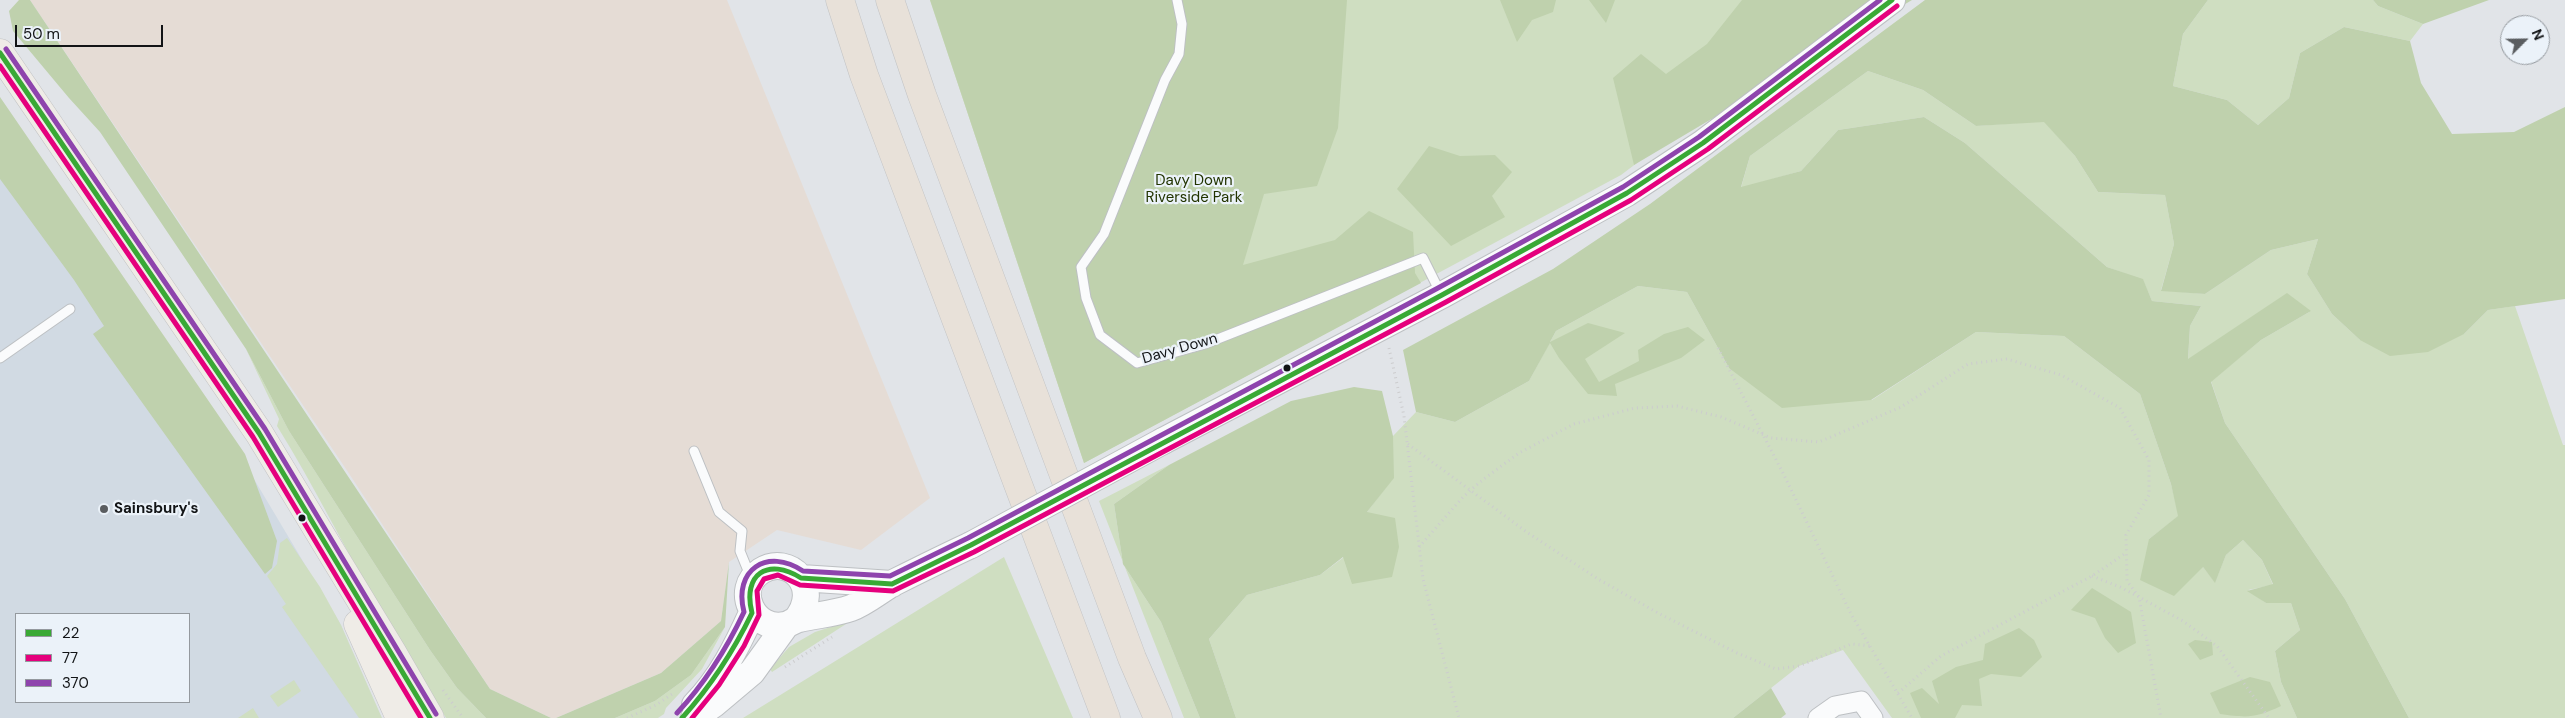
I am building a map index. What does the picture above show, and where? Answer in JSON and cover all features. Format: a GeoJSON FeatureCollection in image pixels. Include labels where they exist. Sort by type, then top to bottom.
{"type":"FeatureCollection","features":[{"type":"Feature","properties":{"kind":"highway"},"geometry":{"type":"LineString","coordinates":[[840,0],[864,75],[1106,718]]}},
{"type":"Feature","properties":{"kind":"highway"},"geometry":{"type":"LineString","coordinates":[[890,0],[925,105],[1132,658],[1158,718]]}},
{"type":"Feature","properties":{"kind":"main road"},"geometry":{"type":"LineString","coordinates":[[694,718],[752,672],[791,622],[804,610],[807,600],[806,588],[801,578],[783,567],[760,571],[752,580],[748,590],[748,603],[752,612],[764,623],[774,626],[791,622],[852,608],[892,584],[971,545],[1163,441],[1442,295],[1627,193],[1666,169],[1892,0]]}},
{"type":"Feature","properties":{"kind":"main road"},"geometry":{"type":"LineString","coordinates":[[0,53],[259,433],[430,718]]}},
{"type":"Feature","properties":{"kind":"main road"},"geometry":{"type":"LineString","coordinates":[[319,534],[400,718]]}},
{"type":"Feature","properties":{"kind":"main road"},"geometry":{"type":"LineString","coordinates":[[801,578],[892,584]]}},
{"type":"Feature","properties":{"kind":"main road"},"geometry":{"type":"LineString","coordinates":[[682,718],[705,694],[732,656],[752,612]]}},
{"type":"Feature","properties":{"kind":"street"},"geometry":{"type":"LineString","coordinates":[[1818,718],[1835,706],[1861,701],[1873,718]]}},
{"type":"Feature","properties":{"kind":"lane","name":"Davy Down"},"geometry":{"type":"LineString","coordinates":[[1177,0],[1182,24],[1179,54],[1165,80],[1104,234],[1081,267],[1086,298],[1100,334],[1137,363],[1205,344],[1423,258],[1442,295]]}},
{"type":"Feature","properties":{"kind":"lane"},"geometry":{"type":"LineString","coordinates":[[0,358],[70,308]]}},
{"type":"Feature","properties":{"kind":"lane"},"geometry":{"type":"LineString","coordinates":[[694,451],[719,512],[742,531],[740,551],[752,580]]}},
{"type":"Feature","properties":{"kind":"path"},"geometry":{"type":"LineString","coordinates":[[1388,342],[1404,416],[1423,579],[1459,718]]}},
{"type":"Feature","properties":{"kind":"path"},"geometry":{"type":"LineString","coordinates":[[1718,348],[1785,477],[1851,614],[1912,718]]}},
{"type":"Feature","properties":{"kind":"path"},"geometry":{"type":"LineString","coordinates":[[1419,547],[1471,490],[1519,453],[1574,424],[1635,408],[1676,406],[1720,417],[1771,438],[1819,442],[1901,407],[1968,364],[2007,359],[2061,375],[2120,408],[2149,460],[2149,495],[2126,534],[2127,580],[2139,597],[2161,718]]}},
{"type":"Feature","properties":{"kind":"path"},"geometry":{"type":"LineString","coordinates":[[1408,444],[1528,533],[1598,579],[1658,613],[1737,653],[1776,669],[1799,666],[1851,644],[1871,646]]}},
{"type":"Feature","properties":{"kind":"path"},"geometry":{"type":"LineString","coordinates":[[1898,694],[1941,656],[2092,576],[2127,553]]}},
{"type":"Feature","properties":{"kind":"path"},"geometry":{"type":"LineString","coordinates":[[2092,576],[2120,587],[2184,620],[2217,646],[2269,718]]}},
{"type":"Feature","properties":{"kind":"path"},"geometry":{"type":"LineString","coordinates":[[627,718],[656,705],[678,690]]}},
{"type":"Feature","properties":{"kind":"path"},"geometry":{"type":"LineString","coordinates":[[458,713],[461,718]]}},
{"type":"Feature","properties":{"kind":"shaded area"},"geometry":{"type":"Polygon","coordinates":[[[30,0],[727,0],[930,498],[861,550],[777,530],[729,562],[721,621],[661,673],[556,718],[551,718],[490,689],[348,472],[30,0]]]}},
{"type":"Feature","properties":{"kind":"shaded area"},"geometry":{"type":"Polygon","coordinates":[[[0,112],[248,469],[341,625],[379,718],[0,718],[0,112]]]}},
{"type":"Feature","properties":{"kind":"green space"},"geometry":{"type":"Polygon","coordinates":[[[19,0],[30,0],[490,689],[551,718],[486,718],[457,688],[430,650],[289,431],[246,349],[100,132],[13,31],[9,11],[19,0]]]}},
{"type":"Feature","properties":{"kind":"green space","name":"Davy Down Riverside Park"},"geometry":{"type":"Polygon","coordinates":[[[930,0],[1861,0],[1763,68],[1621,175],[1084,463],[930,0]]]}},
{"type":"Feature","properties":{"kind":"green space","name":"Davy Down Riverside Park"},"geometry":{"type":"Polygon","coordinates":[[[930,0],[1347,0],[1338,128],[1317,186],[1264,194],[1243,265],[1335,240],[1369,211],[1413,232],[1415,273],[1421,283],[1084,463],[930,0]]]}},
{"type":"Feature","properties":{"kind":"green space"},"geometry":{"type":"Polygon","coordinates":[[[1500,0],[1556,0],[1553,12],[1532,20],[1517,42],[1500,0]]]}},
{"type":"Feature","properties":{"kind":"green space"},"geometry":{"type":"Polygon","coordinates":[[[1589,0],[1615,0],[1606,23],[1589,0]]]}},
{"type":"Feature","properties":{"kind":"green space"},"geometry":{"type":"Polygon","coordinates":[[[1742,0],[1912,0],[1634,165],[1613,78],[1641,54],[1666,74],[1707,44],[1742,0]]]}},
{"type":"Feature","properties":{"kind":"green space"},"geometry":{"type":"Polygon","coordinates":[[[1925,0],[2208,0],[2183,34],[2173,86],[2227,100],[2258,125],[2289,98],[2300,53],[2344,27],[2410,41],[2421,83],[2452,134],[2514,132],[2565,107],[2565,299],[2488,310],[2464,334],[2428,352],[2390,356],[2360,340],[2332,314],[2307,274],[2318,239],[2271,250],[2205,294],[2161,291],[2174,244],[2165,195],[2098,192],[2075,156],[2044,122],[1976,126],[1923,90],[1868,71],[1750,156],[1741,187],[1801,171],[1838,130],[1924,117],[1965,143],[2107,267],[2143,279],[2152,301],[2201,306],[2190,326],[2188,359],[2287,293],[2311,311],[2261,340],[2211,382],[2225,423],[2345,599],[2409,718],[2297,718],[2281,682],[2275,651],[2300,630],[2291,603],[2266,603],[2247,591],[2273,584],[2262,560],[2243,540],[2226,555],[2215,583],[2203,567],[2174,596],[2140,580],[2149,539],[2178,516],[2171,484],[2140,394],[2064,336],[1976,332],[1871,400],[1782,408],[1729,368],[1687,292],[1638,286],[1556,331],[1550,342],[1588,323],[1625,333],[1585,359],[1599,382],[1639,361],[1638,350],[1664,334],[1688,327],[1705,340],[1681,358],[1615,384],[1617,396],[1588,394],[1559,358],[1550,343],[1529,381],[1455,422],[1416,412],[1403,350],[1553,269],[1650,204],[1925,0]]]}},
{"type":"Feature","properties":{"kind":"green space"},"geometry":{"type":"Polygon","coordinates":[[[2208,0],[2373,0],[2378,6],[2423,24],[2410,41],[2344,27],[2300,53],[2289,98],[2258,125],[2227,100],[2173,86],[2183,34],[2208,0]]]}},
{"type":"Feature","properties":{"kind":"green space"},"geometry":{"type":"Polygon","coordinates":[[[2373,0],[2489,0],[2423,24],[2378,6],[2373,0]]]}},
{"type":"Feature","properties":{"kind":"green space"},"geometry":{"type":"Polygon","coordinates":[[[1868,71],[1923,90],[1976,126],[2044,121],[2075,156],[2098,192],[2165,195],[2174,244],[2161,290],[2205,294],[2271,250],[2318,239],[2307,274],[2332,314],[2360,340],[2464,334],[2488,310],[2515,306],[2563,445],[2565,445],[2565,718],[2409,718],[2345,599],[2225,423],[2211,381],[2261,340],[2311,311],[2188,360],[2190,326],[2201,306],[2152,301],[2143,280],[2107,267],[1965,143],[1924,117],[1838,130],[1801,171],[1741,188],[1750,156],[1868,71]]]}},
{"type":"Feature","properties":{"kind":"green space"},"geometry":{"type":"Polygon","coordinates":[[[0,97],[245,454],[277,541],[272,568],[265,574],[93,334],[104,326],[74,280],[0,179],[0,97]]]}},
{"type":"Feature","properties":{"kind":"green space"},"geometry":{"type":"Polygon","coordinates":[[[1429,146],[1460,156],[1495,155],[1512,172],[1492,196],[1505,217],[1451,246],[1397,189],[1429,146]]]}},
{"type":"Feature","properties":{"kind":"green space"},"geometry":{"type":"Polygon","coordinates":[[[1638,286],[1687,292],[1729,368],[1872,400],[1976,332],[2064,336],[2140,394],[2171,484],[2179,516],[2149,539],[2203,567],[2215,582],[2226,555],[2243,540],[2262,560],[2273,585],[2248,590],[2266,603],[2291,603],[2300,630],[2275,651],[2281,682],[2297,718],[1892,718],[1843,650],[1799,666],[1733,718],[1236,718],[1209,639],[1247,595],[1320,575],[1344,557],[1367,512],[1393,478],[1393,436],[1416,412],[1455,422],[1529,381],[1556,331],[1638,286]]]}},
{"type":"Feature","properties":{"kind":"green space"},"geometry":{"type":"Polygon","coordinates":[[[246,349],[289,431],[430,650],[457,688],[486,718],[446,718],[369,590],[277,426],[279,419],[246,349]]]}},
{"type":"Feature","properties":{"kind":"green space"},"geometry":{"type":"Polygon","coordinates":[[[1354,387],[1382,391],[1393,436],[1394,478],[1367,512],[1395,518],[1399,547],[1392,577],[1352,584],[1343,557],[1320,575],[1247,595],[1209,639],[1236,718],[1200,718],[1161,622],[1123,564],[1114,504],[1169,465],[1291,401],[1354,387]]]}},
{"type":"Feature","properties":{"kind":"green space"},"geometry":{"type":"Polygon","coordinates":[[[1169,465],[1114,504],[1123,561],[1099,501],[1169,465]]]}},
{"type":"Feature","properties":{"kind":"green space"},"geometry":{"type":"Polygon","coordinates":[[[287,538],[320,587],[341,625],[382,718],[359,718],[282,607],[286,604],[267,576],[277,564],[280,543],[287,538]]]}},
{"type":"Feature","properties":{"kind":"green space"},"geometry":{"type":"Polygon","coordinates":[[[1004,557],[1073,718],[743,718],[1004,557]]]}},
{"type":"Feature","properties":{"kind":"green space"},"geometry":{"type":"Polygon","coordinates":[[[729,562],[725,627],[691,675],[655,701],[615,718],[556,718],[661,673],[721,621],[729,562]]]}},
{"type":"Feature","properties":{"kind":"green space"},"geometry":{"type":"Polygon","coordinates":[[[1125,567],[1161,622],[1200,718],[1184,718],[1125,567]]]}},
{"type":"Feature","properties":{"kind":"green space"},"geometry":{"type":"Polygon","coordinates":[[[2092,588],[2131,612],[2136,643],[2118,653],[2105,638],[2095,618],[2071,610],[2092,588]]]}},
{"type":"Feature","properties":{"kind":"green space"},"geometry":{"type":"Polygon","coordinates":[[[847,622],[772,672],[770,669],[789,647],[815,632],[847,622]]]}},
{"type":"Feature","properties":{"kind":"green space"},"geometry":{"type":"Polygon","coordinates":[[[725,627],[702,669],[666,708],[664,714],[658,718],[615,718],[655,701],[691,675],[725,627]]]}},
{"type":"Feature","properties":{"kind":"green space"},"geometry":{"type":"Polygon","coordinates":[[[2019,628],[2034,640],[2042,657],[2021,677],[1991,674],[1979,679],[1982,706],[1962,705],[1955,718],[1921,718],[1910,693],[1922,688],[1939,704],[1932,681],[1956,667],[1983,660],[1985,644],[2019,628]]]}},
{"type":"Feature","properties":{"kind":"green space"},"geometry":{"type":"Polygon","coordinates":[[[2195,640],[2212,642],[2213,655],[2200,660],[2188,644],[2195,640]]]}},
{"type":"Feature","properties":{"kind":"green space"},"geometry":{"type":"Polygon","coordinates":[[[2250,677],[2270,682],[2281,706],[2252,716],[2220,714],[2210,693],[2250,677]]]}},
{"type":"Feature","properties":{"kind":"green space"},"geometry":{"type":"Polygon","coordinates":[[[294,680],[301,691],[278,707],[270,696],[294,680]]]}},
{"type":"Feature","properties":{"kind":"green space"},"geometry":{"type":"Polygon","coordinates":[[[1771,688],[1786,714],[1781,718],[1733,718],[1771,688]]]}},
{"type":"Feature","properties":{"kind":"green space"},"geometry":{"type":"Polygon","coordinates":[[[253,708],[259,718],[238,718],[253,708]]]}},
{"type":"Feature","properties":{"kind":"transit line","name":"370"},"geometry":{"type":"LineString","coordinates":[[677,713],[706,678],[730,640],[744,612],[742,597],[744,584],[748,574],[756,567],[766,562],[777,561],[790,564],[803,571],[890,576],[968,538],[1438,288],[1623,187],[1699,137],[1880,0]]}},
{"type":"Feature","properties":{"kind":"transit line","name":"22"},"geometry":{"type":"LineString","coordinates":[[682,718],[712,681],[745,627],[752,613],[751,588],[754,579],[760,573],[778,569],[801,578],[892,584],[971,545],[1442,295],[1627,193],[1703,143],[1892,0]]}},
{"type":"Feature","properties":{"kind":"transit line","name":"77"},"geometry":{"type":"LineString","coordinates":[[692,718],[719,685],[744,646],[759,615],[757,591],[764,579],[778,575],[800,585],[893,591],[974,552],[1446,302],[1631,200],[1708,149],[1897,6]]}},
{"type":"Feature","properties":{"kind":"transit line","name":"370"},"geometry":{"type":"LineString","coordinates":[[6,49],[265,429],[436,714]]}},
{"type":"Feature","properties":{"kind":"transit line","name":"22"},"geometry":{"type":"LineString","coordinates":[[0,53],[259,433],[430,718]]}},
{"type":"Feature","properties":{"kind":"transit line","name":"77"},"geometry":{"type":"LineString","coordinates":[[0,66],[253,437],[421,718]]}},
{"type":"Feature","properties":{"kind":"place","name":"Sainsbury's"},"geometry":{"type":"Point","coordinates":[104,509]}}]}
